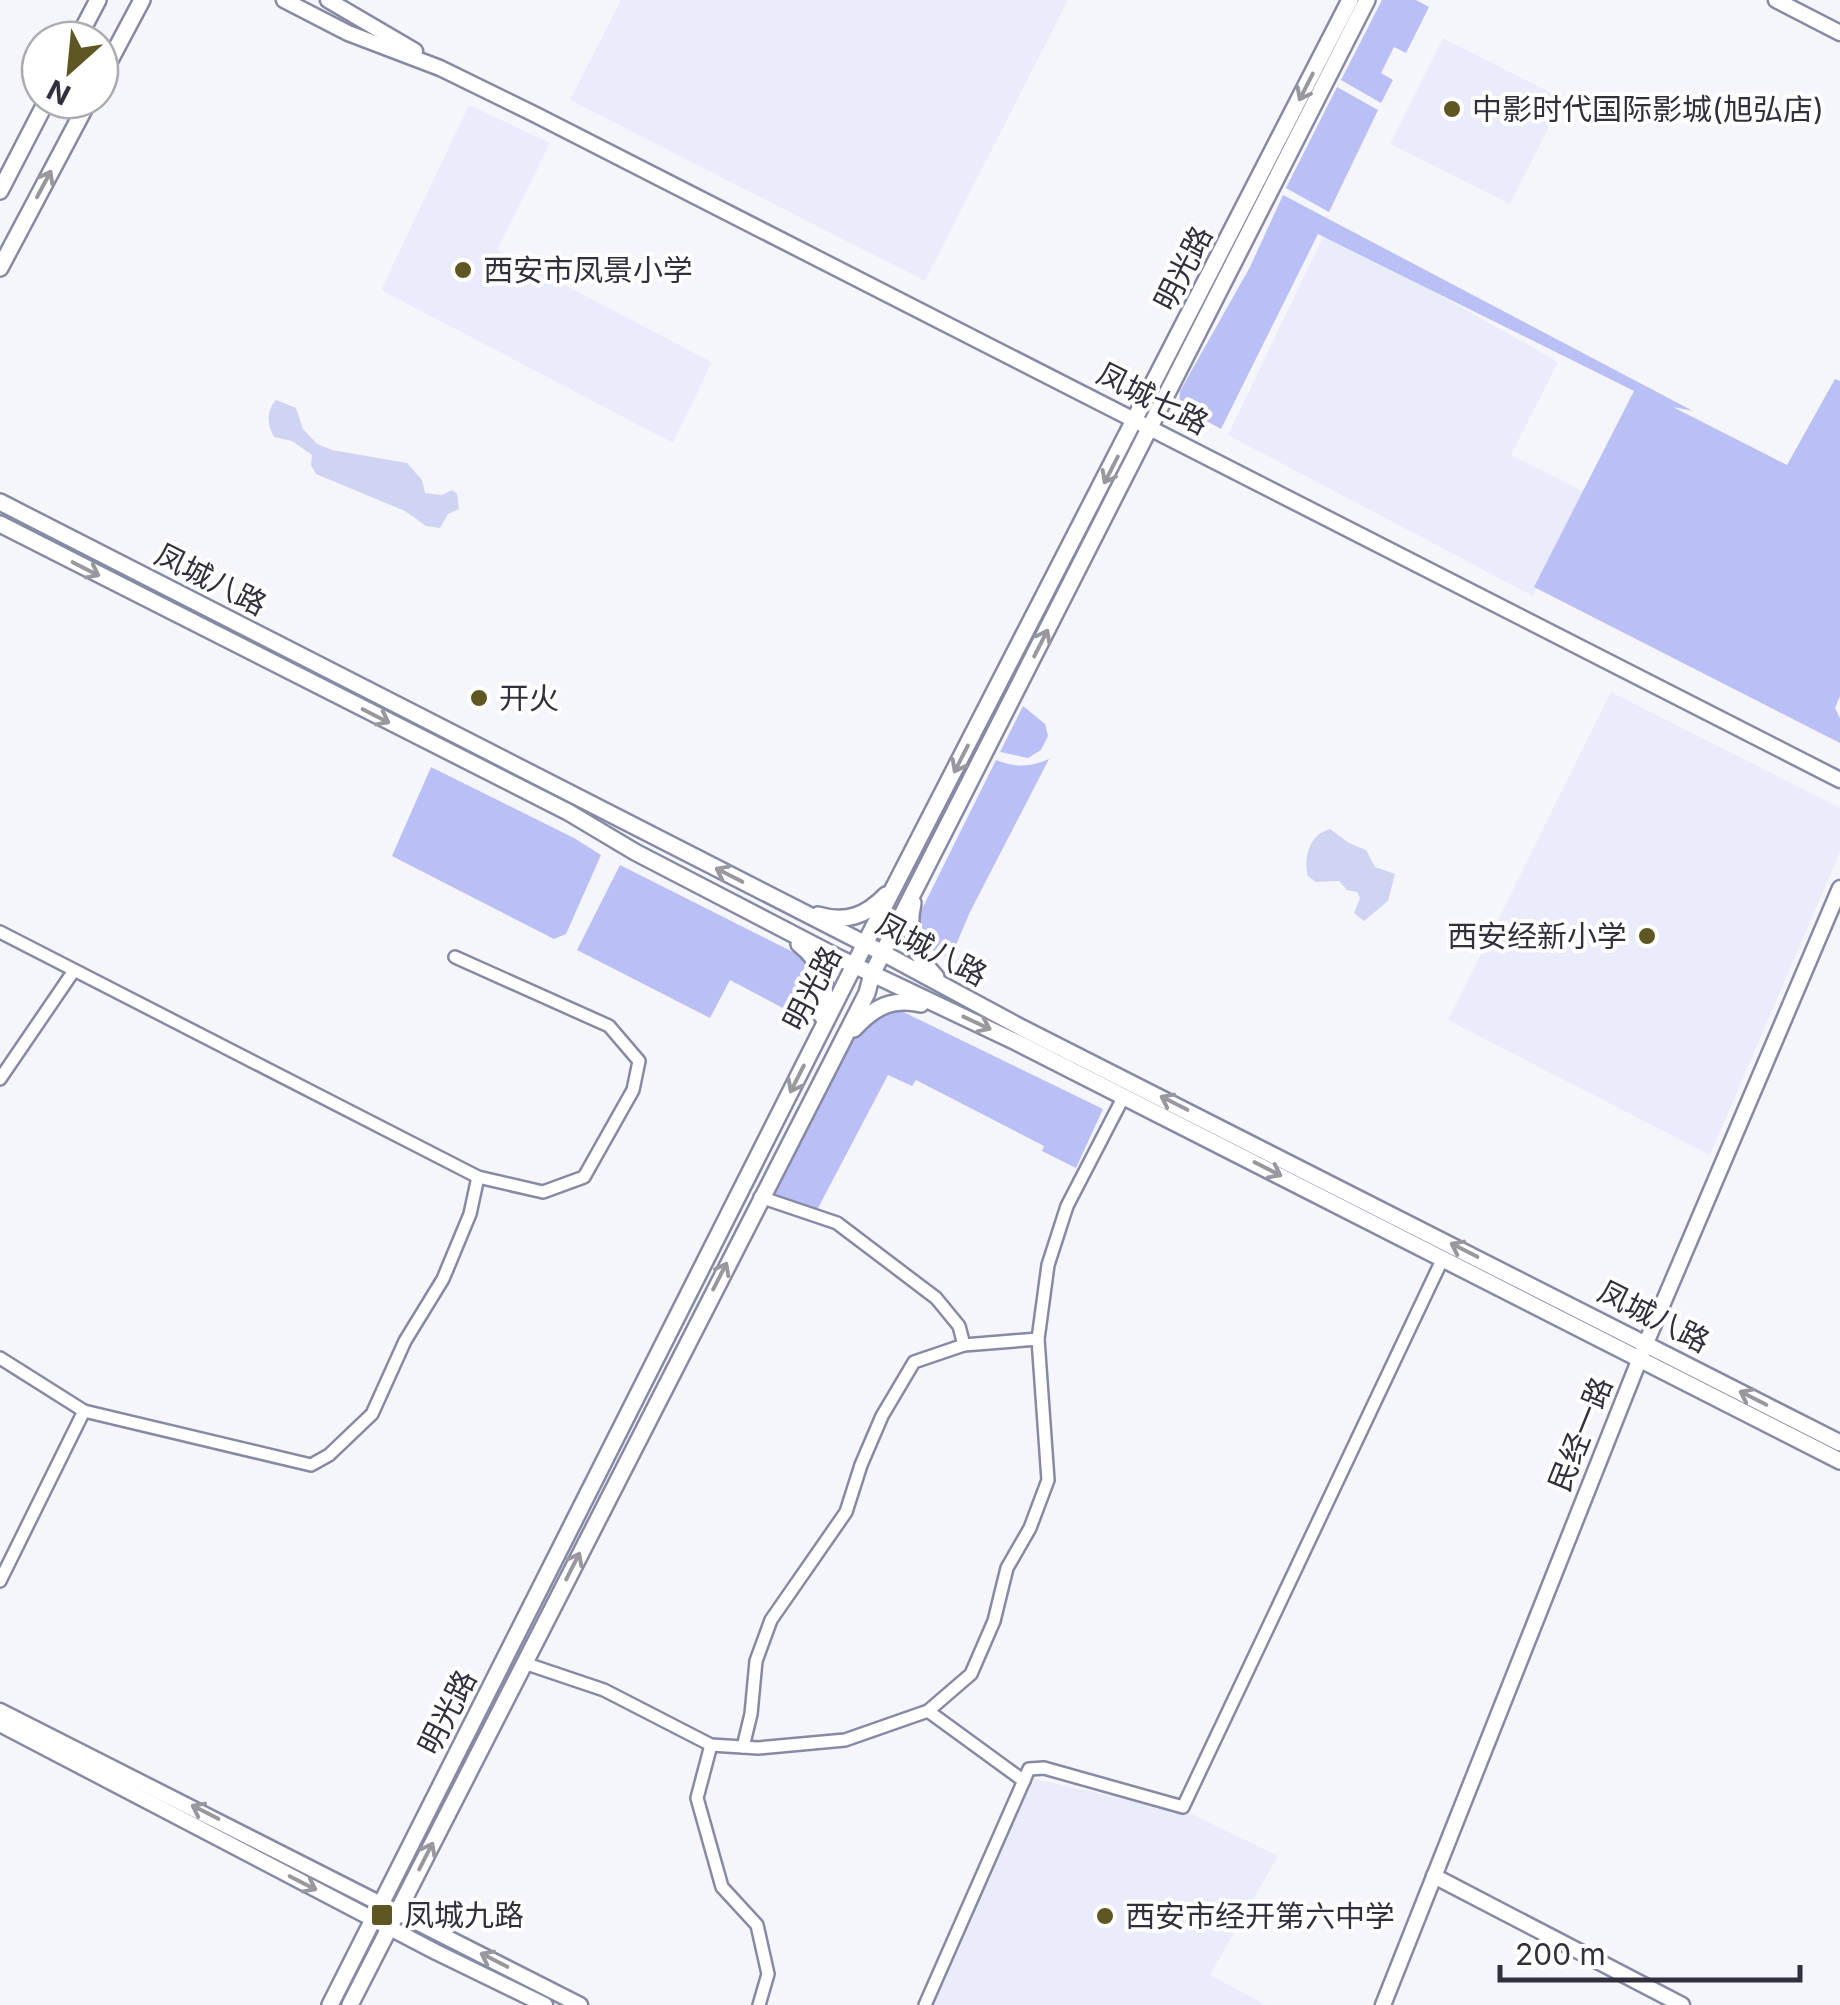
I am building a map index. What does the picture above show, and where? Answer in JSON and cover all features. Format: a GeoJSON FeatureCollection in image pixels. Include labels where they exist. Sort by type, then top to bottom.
{"type":"FeatureCollection","features":[{"type":"Feature","properties":{"kind":"main road"},"geometry":{"type":"LineString","coordinates":[[120,41],[142,0]]}},
{"type":"Feature","properties":{"kind":"main road","name":"明光路"},"geometry":{"type":"LineString","coordinates":[[350,2005],[866,994],[872,974],[1350,0]]}},
{"type":"Feature","properties":{"kind":"main road","name":"明光路"},"geometry":{"type":"LineString","coordinates":[[330,2005],[898,880],[1368,0]]}},
{"type":"Feature","properties":{"kind":"main road"},"geometry":{"type":"LineString","coordinates":[[0,191],[36,120]]}},
{"type":"Feature","properties":{"kind":"main road"},"geometry":{"type":"LineString","coordinates":[[0,268],[78,120]]}},
{"type":"Feature","properties":{"kind":"main road","name":"凤城八路"},"geometry":{"type":"LineString","coordinates":[[0,502],[1840,1443]]}},
{"type":"Feature","properties":{"kind":"main road","name":"凤城八路"},"geometry":{"type":"LineString","coordinates":[[0,524],[568,812],[635,852],[854,966],[1124,1096],[1840,1461]]}},
{"type":"Feature","properties":{"kind":"main road"},"geometry":{"type":"LineString","coordinates":[[786,904],[822,916],[858,917],[878,904],[898,880]]}},
{"type":"Feature","properties":{"kind":"main road"},"geometry":{"type":"LineString","coordinates":[[916,889],[910,915],[914,946],[932,974],[955,992]]}},
{"type":"Feature","properties":{"kind":"main road"},"geometry":{"type":"LineString","coordinates":[[777,926],[812,955],[824,972],[825,999],[818,1037]]}},
{"type":"Feature","properties":{"kind":"main road"},"geometry":{"type":"LineString","coordinates":[[838,1047],[870,1012],[887,1004],[908,1001],[946,1009]]}},
{"type":"Feature","properties":{"kind":"street","name":"凤城七路"},"geometry":{"type":"LineString","coordinates":[[284,0],[348,32],[440,68]]}},
{"type":"Feature","properties":{"kind":"street","name":"凤城七路"},"geometry":{"type":"LineString","coordinates":[[328,0],[440,68],[1840,780]]}},
{"type":"Feature","properties":{"kind":"street"},"geometry":{"type":"LineString","coordinates":[[1776,0],[1840,33]]}},
{"type":"Feature","properties":{"kind":"street","name":"民经一路"},"geometry":{"type":"LineString","coordinates":[[1383,2005],[1639,1360],[1840,888]]}},
{"type":"Feature","properties":{"kind":"street"},"geometry":{"type":"LineString","coordinates":[[0,932],[478,1177],[543,1192],[584,1177],[632,1090],[639,1062],[609,1026],[455,957]]}},
{"type":"Feature","properties":{"kind":"street"},"geometry":{"type":"LineString","coordinates":[[0,1079],[73,972]]}},
{"type":"Feature","properties":{"kind":"street"},"geometry":{"type":"LineString","coordinates":[[524,1662],[604,1690],[711,1745],[743,1748],[845,1740],[928,1711],[971,1674],[994,1621],[1007,1568],[1030,1528],[1048,1480],[1038,1339],[1048,1265],[1067,1206],[1124,1096]]}},
{"type":"Feature","properties":{"kind":"street"},"geometry":{"type":"LineString","coordinates":[[0,1358],[84,1411],[311,1465],[329,1455],[372,1414],[405,1342],[443,1280],[470,1214],[478,1177]]}},
{"type":"Feature","properties":{"kind":"street"},"geometry":{"type":"LineString","coordinates":[[760,1198],[837,1223],[936,1298],[960,1326],[964,1345]]}},
{"type":"Feature","properties":{"kind":"street"},"geometry":{"type":"LineString","coordinates":[[925,2005],[1029,1769],[1044,1768],[1183,1807],[1442,1258]]}},
{"type":"Feature","properties":{"kind":"street"},"geometry":{"type":"LineString","coordinates":[[743,1748],[756,1660],[771,1620],[846,1512],[882,1416],[914,1362],[964,1345],[1038,1339]]}},
{"type":"Feature","properties":{"kind":"street"},"geometry":{"type":"LineString","coordinates":[[0,1581],[84,1411]]}},
{"type":"Feature","properties":{"kind":"street"},"geometry":{"type":"LineString","coordinates":[[0,1710],[580,2005]]}},
{"type":"Feature","properties":{"kind":"street"},"geometry":{"type":"LineString","coordinates":[[928,1711],[1024,1781]]}},
{"type":"Feature","properties":{"kind":"street"},"geometry":{"type":"LineString","coordinates":[[0,1724],[373,1920],[545,2005]]}},
{"type":"Feature","properties":{"kind":"street"},"geometry":{"type":"LineString","coordinates":[[711,1745],[697,1798],[722,1886],[757,1925],[768,1974],[759,2005]]}},
{"type":"Feature","properties":{"kind":"street"},"geometry":{"type":"LineString","coordinates":[[1434,1876],[1682,2005]]}},
{"type":"Feature","properties":{"kind":"shaded area"},"geometry":{"type":"Polygon","coordinates":[[[621,0],[1068,0],[925,281],[570,100],[621,0]]]}},
{"type":"Feature","properties":{"kind":"shaded area"},"geometry":{"type":"Polygon","coordinates":[[[1382,0],[1416,0],[1429,7],[1406,53],[1394,47],[1381,73],[1393,80],[1381,103],[1341,80],[1382,0]]]}},
{"type":"Feature","properties":{"kind":"shaded area"},"geometry":{"type":"Polygon","coordinates":[[[1443,38],[1563,99],[1510,204],[1390,144],[1443,38]]]}},
{"type":"Feature","properties":{"kind":"shaded area"},"geometry":{"type":"Polygon","coordinates":[[[1337,87],[1378,110],[1329,212],[1286,188],[1337,87]]]}},
{"type":"Feature","properties":{"kind":"shaded area","name":"西安市凤景小学"},"geometry":{"type":"Polygon","coordinates":[[[469,105],[550,143],[497,250],[712,362],[673,443],[381,290],[469,105]]]}},
{"type":"Feature","properties":{"kind":"shaded area"},"geometry":{"type":"Polygon","coordinates":[[[1283,195],[1693,411],[1673,407],[1787,465],[1835,379],[1840,381],[1840,696],[1835,708],[1840,718],[1840,743],[1534,587],[1634,391],[1318,234],[1221,429],[1179,406],[1180,391],[1250,267],[1283,195]]]}},
{"type":"Feature","properties":{"kind":"shaded area"},"geometry":{"type":"Polygon","coordinates":[[[1326,231],[1558,362],[1511,455],[1586,493],[1533,596],[1228,435],[1326,231]]]}},
{"type":"Feature","properties":{"kind":"shaded area"},"geometry":{"type":"Polygon","coordinates":[[[276,400],[296,408],[303,429],[317,444],[407,463],[422,480],[425,493],[442,495],[452,490],[457,494],[459,509],[448,514],[440,528],[426,526],[405,511],[316,474],[311,465],[312,455],[292,441],[274,437],[269,418],[276,400]]]}},
{"type":"Feature","properties":{"kind":"shaded area","name":"西安经新小学"},"geometry":{"type":"Polygon","coordinates":[[[1611,692],[1840,808],[1840,852],[1710,1155],[1448,1020],[1611,692]]]}},
{"type":"Feature","properties":{"kind":"shaded area"},"geometry":{"type":"Polygon","coordinates":[[[1023,706],[1045,724],[1048,736],[1041,750],[1028,758],[1000,752],[1023,706]]]}},
{"type":"Feature","properties":{"kind":"shaded area"},"geometry":{"type":"Polygon","coordinates":[[[1049,759],[950,959],[921,944],[916,923],[920,913],[996,760],[1023,766],[1049,759]]]}},
{"type":"Feature","properties":{"kind":"shaded area"},"geometry":{"type":"Polygon","coordinates":[[[431,767],[601,855],[566,934],[554,939],[392,856],[431,767]]]}},
{"type":"Feature","properties":{"kind":"shaded area"},"geometry":{"type":"Polygon","coordinates":[[[1330,829],[1366,850],[1375,867],[1395,874],[1388,901],[1364,921],[1354,913],[1360,898],[1357,892],[1347,890],[1339,881],[1316,882],[1308,876],[1310,847],[1317,836],[1330,829]]]}},
{"type":"Feature","properties":{"kind":"shaded area"},"geometry":{"type":"Polygon","coordinates":[[[620,865],[799,955],[812,970],[798,1016],[730,980],[710,1018],[577,950],[620,865]]]}},
{"type":"Feature","properties":{"kind":"shaded area"},"geometry":{"type":"Polygon","coordinates":[[[885,1003],[1103,1109],[1076,1168],[1042,1151],[1044,1146],[916,1080],[912,1086],[888,1075],[817,1210],[770,1192],[855,1024],[885,1003]]]}},
{"type":"Feature","properties":{"kind":"shaded area","name":"西安市经开第六中学"},"geometry":{"type":"Polygon","coordinates":[[[1026,1777],[1192,1814],[1278,1856],[1210,1975],[1266,2005],[927,2005],[1026,1777]]]}},
{"type":"Feature","properties":{"kind":"place","name":"中影时代国际影城(旭弘店)"},"geometry":{"type":"Point","coordinates":[1452,109]}},
{"type":"Feature","properties":{"kind":"place","name":"西安市凤景小学"},"geometry":{"type":"Point","coordinates":[463,270]}},
{"type":"Feature","properties":{"kind":"place","name":"开火"},"geometry":{"type":"Point","coordinates":[479,698]}},
{"type":"Feature","properties":{"kind":"place","name":"西安经新小学"},"geometry":{"type":"Point","coordinates":[1647,936]}},
{"type":"Feature","properties":{"kind":"place","name":"凤城九路"},"geometry":{"type":"Point","coordinates":[382,1915]}},
{"type":"Feature","properties":{"kind":"place","name":"西安市经开第六中学"},"geometry":{"type":"Point","coordinates":[1105,1916]}}]}
